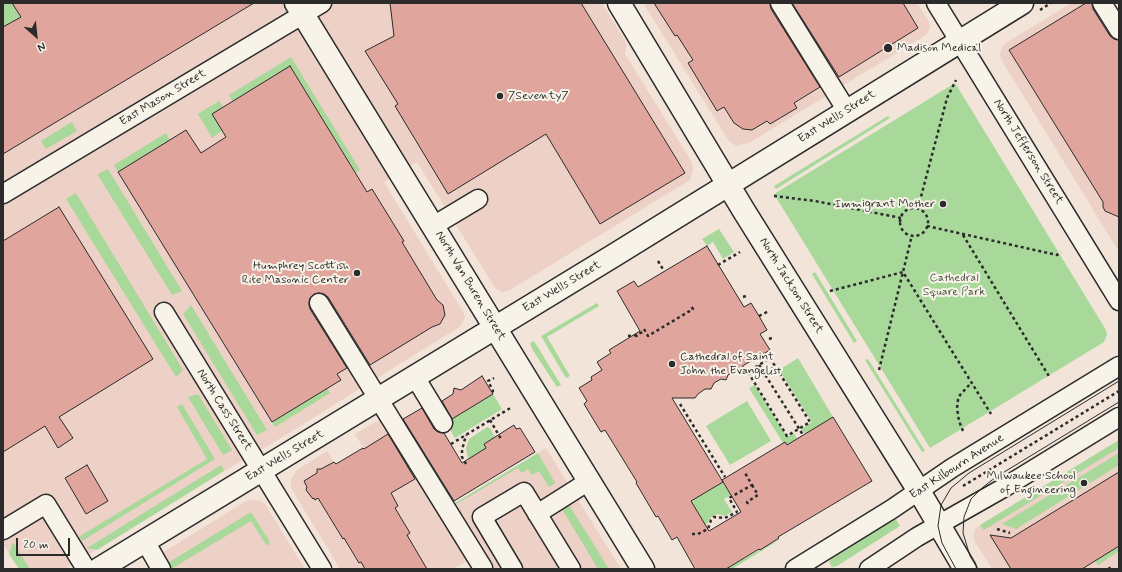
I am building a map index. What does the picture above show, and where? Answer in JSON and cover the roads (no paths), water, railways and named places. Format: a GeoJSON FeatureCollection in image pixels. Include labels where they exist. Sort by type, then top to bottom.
{"type":"FeatureCollection","features":[{"type":"Feature","properties":{"kind":"main road","name":"North Jackson Street"},"geometry":{"type":"LineString","coordinates":[[619,3],[919,491],[965,569]]}},
{"type":"Feature","properties":{"kind":"main road","name":"East Wells Street"},"geometry":{"type":"LineString","coordinates":[[99,569],[495,328],[1022,3]]}},
{"type":"Feature","properties":{"kind":"main road","name":"North Van Buren Street"},"geometry":{"type":"LineString","coordinates":[[299,9],[643,569]]}},
{"type":"Feature","properties":{"kind":"street","name":"East Mason Street"},"geometry":{"type":"LineString","coordinates":[[3,194],[299,9],[322,3]]}},
{"type":"Feature","properties":{"kind":"street"},"geometry":{"type":"LineString","coordinates":[[780,3],[846,111]]}},
{"type":"Feature","properties":{"kind":"street","name":"North Jefferson Street"},"geometry":{"type":"LineString","coordinates":[[936,3],[1119,301]]}},
{"type":"Feature","properties":{"kind":"street"},"geometry":{"type":"LineString","coordinates":[[1102,3],[1119,30]]}},
{"type":"Feature","properties":{"kind":"street"},"geometry":{"type":"LineString","coordinates":[[433,226],[478,199]]}},
{"type":"Feature","properties":{"kind":"street"},"geometry":{"type":"LineString","coordinates":[[319,303],[483,568]]}},
{"type":"Feature","properties":{"kind":"street","name":"North Cass Street"},"geometry":{"type":"LineString","coordinates":[[164,312],[322,569]]}},
{"type":"Feature","properties":{"kind":"street","name":"East Kilbourn Avenue"},"geometry":{"type":"LineString","coordinates":[[806,566],[952,468],[1119,366]]}},
{"type":"Feature","properties":{"kind":"street"},"geometry":{"type":"LineString","coordinates":[[415,377],[443,423]]}},
{"type":"Feature","properties":{"kind":"street"},"geometry":{"type":"LineString","coordinates":[[869,569],[917,537],[1005,487],[1119,417]]}},
{"type":"Feature","properties":{"kind":"street"},"geometry":{"type":"LineString","coordinates":[[534,509],[586,476]]}},
{"type":"Feature","properties":{"kind":"street"},"geometry":{"type":"LineString","coordinates":[[513,569],[482,517],[524,492],[571,569]]}},
{"type":"Feature","properties":{"kind":"street"},"geometry":{"type":"LineString","coordinates":[[3,530],[46,504],[86,569]]}},
{"type":"Feature","properties":{"kind":"street"},"geometry":{"type":"LineString","coordinates":[[145,542],[161,569]]}},
{"type":"Feature","properties":{"kind":"tram line"},"geometry":{"type":"LineString","coordinates":[[956,569],[942,543],[938,526],[941,505],[951,488],[969,473],[1119,381]]}},
{"type":"Feature","properties":{"kind":"tram line"},"geometry":{"type":"LineString","coordinates":[[978,569],[970,556],[963,533],[964,517],[971,499],[996,477],[1119,402]]}},
{"type":"Feature","properties":{"kind":"place","name":"Madison Medical"},"geometry":{"type":"Point","coordinates":[888,48]}},
{"type":"Feature","properties":{"kind":"place","name":"7Seventy7"},"geometry":{"type":"Point","coordinates":[500,96]}},
{"type":"Feature","properties":{"kind":"place","name":"Immigrant Mother"},"geometry":{"type":"Point","coordinates":[943,204]}},
{"type":"Feature","properties":{"kind":"place","name":"Humphrey Scottish Rite Masonic Center"},"geometry":{"type":"Point","coordinates":[357,273]}},
{"type":"Feature","properties":{"kind":"place","name":"Cathedral of Saint John the Evangelist"},"geometry":{"type":"Point","coordinates":[672,364]}},
{"type":"Feature","properties":{"kind":"place","name":"Milwaukee School of Engineering"},"geometry":{"type":"Point","coordinates":[1084,483]}},
{"type":"Feature","properties":{"kind":"park label","name":"Cathedral Square Park"},"geometry":{"type":"Point","coordinates":[954,285]}}]}
